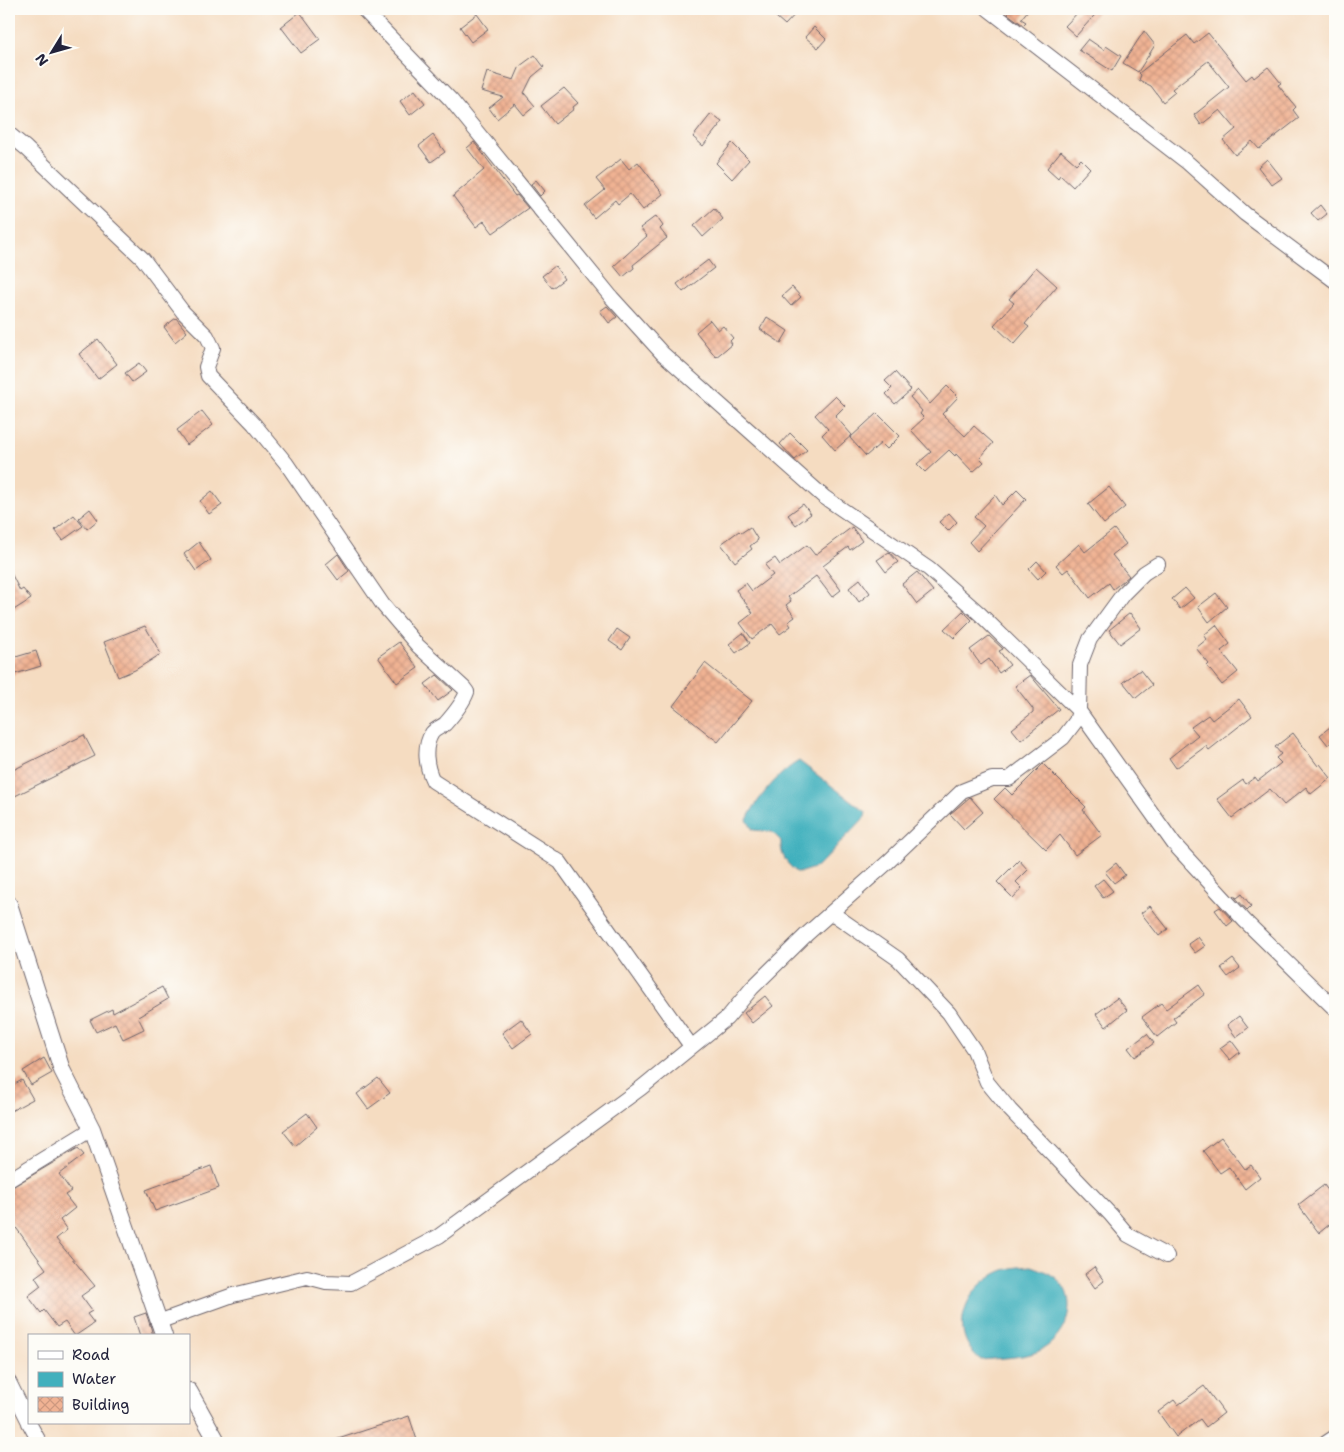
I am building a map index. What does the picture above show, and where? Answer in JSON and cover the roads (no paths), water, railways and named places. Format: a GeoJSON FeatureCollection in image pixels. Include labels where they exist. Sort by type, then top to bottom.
{"type":"FeatureCollection","features":[{"type":"Feature","properties":{"kind":"street"},"geometry":{"type":"LineString","coordinates":[[363,9],[451,100],[612,298],[662,353],[824,497],[929,569],[980,614],[1079,711],[1174,844],[1245,921],[1335,1009]]}},
{"type":"Feature","properties":{"kind":"street"},"geometry":{"type":"LineString","coordinates":[[988,9],[1188,164],[1245,214],[1335,281]]}},
{"type":"Feature","properties":{"kind":"street"},"geometry":{"type":"LineString","coordinates":[[9,134],[143,259],[183,312],[207,336],[212,348],[206,367],[208,376],[254,424],[286,463],[389,611],[418,646],[467,692],[464,700],[444,724],[433,732],[427,750],[428,770],[433,781],[560,862],[568,870],[691,1046]]}},
{"type":"Feature","properties":{"kind":"street"},"geometry":{"type":"LineString","coordinates":[[9,904],[62,1070],[92,1129],[161,1329],[233,1295],[307,1277],[326,1282],[350,1282],[439,1236],[641,1088],[727,1018],[752,988],[962,791],[992,779],[1009,778],[1063,738],[1076,721],[1079,711],[1080,665],[1090,639],[1123,594],[1144,573],[1158,564]]}},
{"type":"Feature","properties":{"kind":"street"},"geometry":{"type":"LineString","coordinates":[[832,913],[898,959],[949,1013],[974,1050],[987,1082],[1010,1110],[1112,1215],[1128,1235],[1168,1256]]}},
{"type":"Feature","properties":{"kind":"street"},"geometry":{"type":"LineString","coordinates":[[9,1180],[92,1129]]}},
{"type":"Feature","properties":{"kind":"street"},"geometry":{"type":"LineString","coordinates":[[9,1382],[28,1420]]}},
{"type":"Feature","properties":{"kind":"street"},"geometry":{"type":"LineString","coordinates":[[190,1393],[218,1443]]}},
{"type":"Feature","properties":{"kind":"street"},"geometry":{"type":"LineString","coordinates":[[30,1424],[40,1443]]}},
{"type":"Feature","properties":{"kind":"street"},"geometry":{"type":"LineString","coordinates":[[1326,1443],[1335,1437]]}},
{"type":"Feature","properties":{"kind":"water"},"geometry":{"type":"Polygon","coordinates":[[[799,761],[866,812],[865,817],[817,867],[798,873],[785,859],[781,841],[772,832],[753,830],[747,820],[769,787],[784,772],[799,761]]]}},
{"type":"Feature","properties":{"kind":"water"},"geometry":{"type":"Polygon","coordinates":[[[1031,1266],[1048,1273],[1061,1283],[1069,1302],[1066,1322],[1055,1339],[1039,1351],[1019,1356],[981,1360],[971,1349],[965,1338],[963,1326],[964,1313],[968,1301],[985,1281],[997,1273],[1009,1268],[1031,1266]]]}}]}
